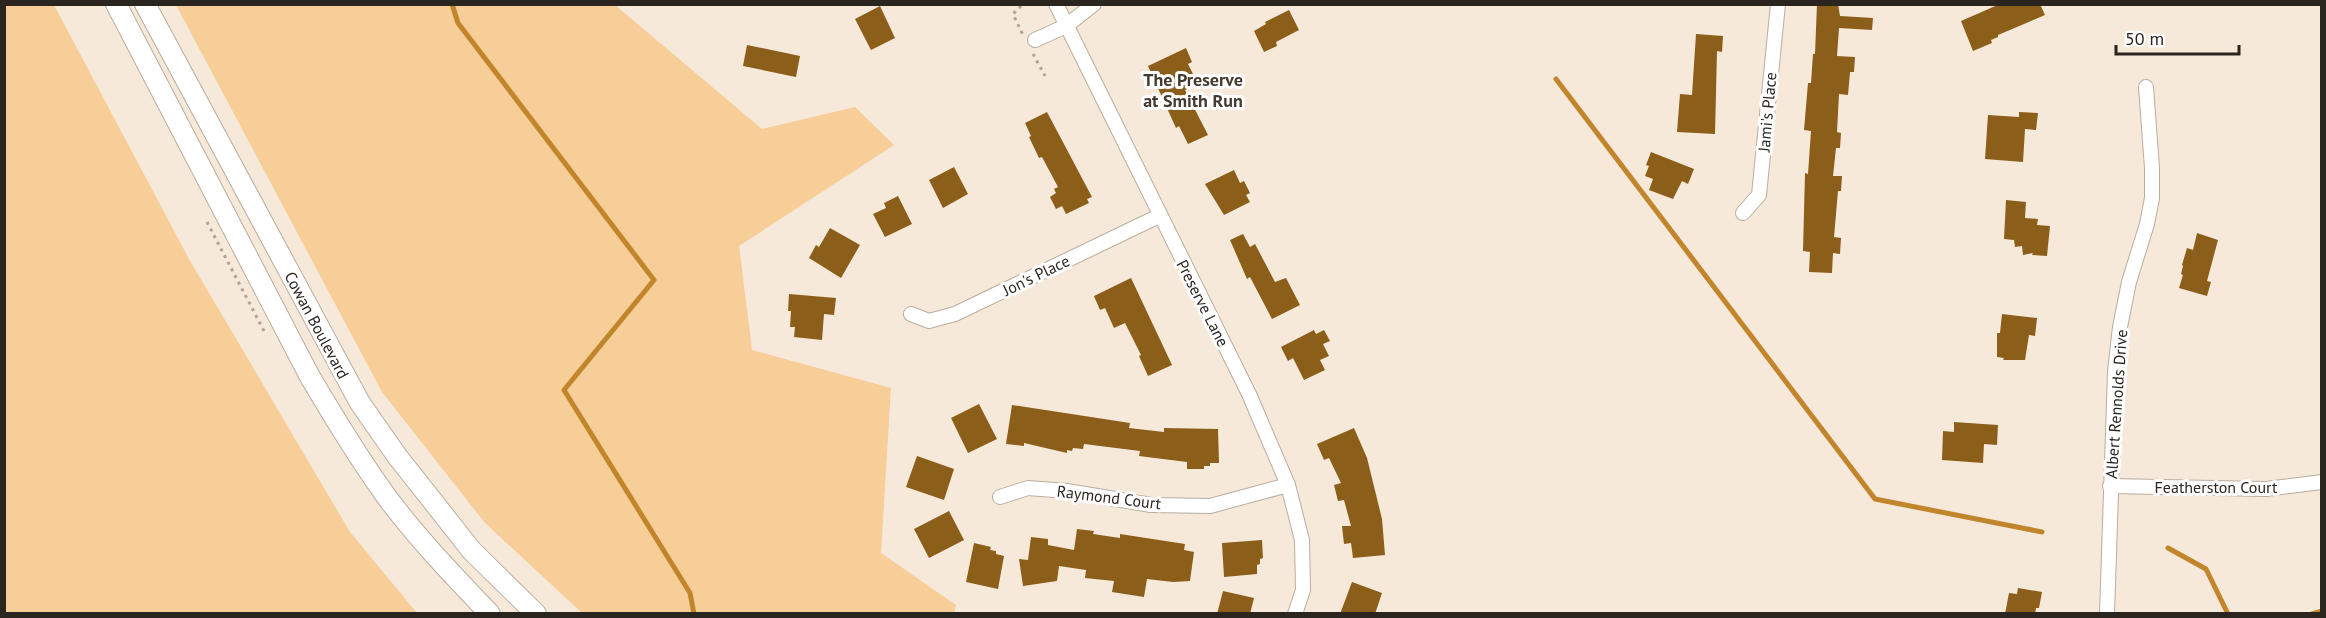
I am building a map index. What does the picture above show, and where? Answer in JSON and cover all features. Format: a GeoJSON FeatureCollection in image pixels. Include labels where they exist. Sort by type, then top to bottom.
{"type":"FeatureCollection","features":[{"type":"Feature","properties":{"kind":"main road","name":"Cowan Boulevard"},"geometry":{"type":"LineString","coordinates":[[116,4],[309,375],[339,427],[386,496],[420,538],[490,614]]}},
{"type":"Feature","properties":{"kind":"main road","name":"Cowan Boulevard"},"geometry":{"type":"LineString","coordinates":[[145,4],[360,403],[436,507],[472,551],[536,614]]}},
{"type":"Feature","properties":{"kind":"main road"},"geometry":{"type":"LineString","coordinates":[[309,375],[336,361]]}},
{"type":"Feature","properties":{"kind":"street","name":"Preserve Lane"},"geometry":{"type":"LineString","coordinates":[[1056,4],[1249,394],[1288,485],[1302,540],[1303,590],[1295,614]]}},
{"type":"Feature","properties":{"kind":"street"},"geometry":{"type":"LineString","coordinates":[[1035,40],[1066,26],[1094,4]]}},
{"type":"Feature","properties":{"kind":"street","name":"Jami's Place"},"geometry":{"type":"LineString","coordinates":[[1743,213],[1760,195],[1778,4]]}},
{"type":"Feature","properties":{"kind":"street","name":"Albert Rennolds Drive"},"geometry":{"type":"LineString","coordinates":[[2108,614],[2115,372],[2120,327],[2129,282],[2147,224],[2152,198],[2146,87]]}},
{"type":"Feature","properties":{"kind":"street","name":"Jon's Place"},"geometry":{"type":"LineString","coordinates":[[911,314],[929,321],[955,314],[1159,216]]}},
{"type":"Feature","properties":{"kind":"street","name":"Featherston Court"},"geometry":{"type":"LineString","coordinates":[[2110,486],[2266,489],[2322,482]]}},
{"type":"Feature","properties":{"kind":"street","name":"Raymond Court"},"geometry":{"type":"LineString","coordinates":[[1000,497],[1028,488],[1067,491],[1151,505],[1210,506],[1288,485]]}},
{"type":"Feature","properties":{"kind":"shaded area"},"geometry":{"type":"Polygon","coordinates":[[[4,5],[54,5],[189,259],[350,532],[417,613],[5,613],[4,5]]]}},
{"type":"Feature","properties":{"kind":"shaded area"},"geometry":{"type":"Polygon","coordinates":[[[176,5],[615,5],[762,129],[855,107],[894,145],[739,246],[752,350],[891,388],[881,553],[956,605],[954,613],[582,613],[485,523],[382,392],[176,5]]]}},
{"type":"Feature","properties":{"kind":"building"},"geometry":{"type":"Polygon","coordinates":[[[1817,4],[1838,4],[1840,16],[1873,18],[1872,30],[1839,28],[1837,56],[1855,57],[1854,72],[1850,72],[1848,95],[1839,94],[1837,132],[1841,133],[1840,148],[1836,148],[1833,176],[1842,176],[1841,191],[1838,191],[1834,237],[1841,238],[1840,254],[1833,253],[1832,273],[1809,272],[1810,252],[1803,251],[1805,173],[1808,174],[1811,131],[1804,130],[1808,83],[1811,83],[1813,54],[1815,54],[1817,4]]]}},
{"type":"Feature","properties":{"kind":"building"},"geometry":{"type":"Polygon","coordinates":[[[2000,4],[2040,4],[2045,15],[1998,35],[1991,40],[1992,43],[1973,51],[1961,21],[2000,4]]]}},
{"type":"Feature","properties":{"kind":"building"},"geometry":{"type":"Polygon","coordinates":[[[880,6],[895,38],[871,50],[855,19],[880,6]]]}},
{"type":"Feature","properties":{"kind":"building"},"geometry":{"type":"Polygon","coordinates":[[[1289,10],[1299,30],[1276,42],[1277,46],[1264,52],[1254,31],[1266,24],[1265,22],[1289,10]]]}},
{"type":"Feature","properties":{"kind":"building"},"geometry":{"type":"Polygon","coordinates":[[[1696,34],[1723,36],[1722,52],[1717,51],[1715,134],[1677,132],[1680,94],[1692,95],[1696,34]]]}},
{"type":"Feature","properties":{"kind":"building"},"geometry":{"type":"Polygon","coordinates":[[[747,45],[800,56],[796,77],[743,66],[747,45]]]}},
{"type":"Feature","properties":{"kind":"building"},"geometry":{"type":"Polygon","coordinates":[[[1186,48],[1192,62],[1188,64],[1198,84],[1185,90],[1208,135],[1188,144],[1179,126],[1176,128],[1148,66],[1186,48]]]}},
{"type":"Feature","properties":{"kind":"building"},"geometry":{"type":"Polygon","coordinates":[[[1047,112],[1092,197],[1087,199],[1089,203],[1066,214],[1062,206],[1056,209],[1050,197],[1056,193],[1054,189],[1058,187],[1042,157],[1039,158],[1025,123],[1047,112]]]}},
{"type":"Feature","properties":{"kind":"building"},"geometry":{"type":"Polygon","coordinates":[[[2019,112],[2038,113],[2036,130],[2025,129],[2023,162],[1985,159],[1988,115],[2019,117],[2019,112]]]}},
{"type":"Feature","properties":{"kind":"building"},"geometry":{"type":"Polygon","coordinates":[[[1651,152],[1694,169],[1688,184],[1682,181],[1673,199],[1649,190],[1653,179],[1645,176],[1651,152]]]}},
{"type":"Feature","properties":{"kind":"building"},"geometry":{"type":"Polygon","coordinates":[[[954,167],[968,194],[943,208],[929,180],[954,167]]]}},
{"type":"Feature","properties":{"kind":"building"},"geometry":{"type":"Polygon","coordinates":[[[1234,170],[1240,183],[1244,181],[1250,193],[1246,195],[1250,202],[1224,215],[1205,184],[1234,170]]]}},
{"type":"Feature","properties":{"kind":"building"},"geometry":{"type":"Polygon","coordinates":[[[898,196],[912,224],[885,237],[873,214],[886,208],[884,203],[898,196]]]}},
{"type":"Feature","properties":{"kind":"building"},"geometry":{"type":"Polygon","coordinates":[[[2006,200],[2026,202],[2025,218],[2038,219],[2037,225],[2050,226],[2047,256],[2032,255],[2033,253],[2023,255],[2022,246],[2015,247],[2014,240],[2004,239],[2006,200]]]}},
{"type":"Feature","properties":{"kind":"building"},"geometry":{"type":"Polygon","coordinates":[[[830,228],[860,245],[841,278],[809,258],[816,245],[819,247],[830,228]]]}},
{"type":"Feature","properties":{"kind":"building"},"geometry":{"type":"Polygon","coordinates":[[[2197,233],[2218,240],[2207,281],[2211,282],[2207,296],[2179,288],[2187,248],[2193,250],[2197,233]]]}},
{"type":"Feature","properties":{"kind":"building"},"geometry":{"type":"Polygon","coordinates":[[[1243,234],[1250,247],[1255,244],[1275,282],[1286,278],[1300,305],[1272,319],[1250,277],[1247,279],[1230,240],[1243,234]]]}},
{"type":"Feature","properties":{"kind":"building"},"geometry":{"type":"Polygon","coordinates":[[[1131,278],[1172,365],[1148,376],[1139,356],[1141,355],[1125,323],[1114,328],[1105,308],[1100,310],[1094,296],[1131,278]]]}},
{"type":"Feature","properties":{"kind":"building"},"geometry":{"type":"Polygon","coordinates":[[[789,294],[836,298],[834,315],[824,314],[822,340],[794,337],[795,327],[790,327],[791,311],[788,311],[789,294]]]}},
{"type":"Feature","properties":{"kind":"building"},"geometry":{"type":"Polygon","coordinates":[[[2002,314],[2037,318],[2035,336],[2029,335],[2025,360],[2003,360],[2004,358],[1997,357],[1997,333],[2000,333],[2002,314]]]}},
{"type":"Feature","properties":{"kind":"building"},"geometry":{"type":"Polygon","coordinates":[[[1314,330],[1316,334],[1324,330],[1330,341],[1323,344],[1329,356],[1320,360],[1325,370],[1304,380],[1293,358],[1288,361],[1281,347],[1314,330]]]}},
{"type":"Feature","properties":{"kind":"building"},"geometry":{"type":"Polygon","coordinates":[[[979,404],[997,439],[968,453],[951,418],[979,404]]]}},
{"type":"Feature","properties":{"kind":"building"},"geometry":{"type":"Polygon","coordinates":[[[1012,405],[1130,423],[1129,428],[1164,432],[1164,428],[1218,429],[1219,463],[1210,463],[1210,466],[1204,466],[1204,469],[1187,469],[1187,462],[1139,456],[1140,451],[1084,444],[1083,449],[1073,448],[1072,451],[1067,450],[1067,453],[1024,443],[1024,446],[1006,444],[1012,405]]]}},
{"type":"Feature","properties":{"kind":"building"},"geometry":{"type":"Polygon","coordinates":[[[1954,422],[1998,425],[1997,445],[1984,444],[1983,463],[1942,460],[1943,431],[1954,432],[1954,422]]]}},
{"type":"Feature","properties":{"kind":"building"},"geometry":{"type":"Polygon","coordinates":[[[1354,428],[1367,458],[1382,519],[1385,555],[1353,558],[1351,543],[1344,544],[1342,526],[1351,526],[1344,500],[1338,501],[1334,485],[1341,483],[1329,458],[1324,460],[1317,444],[1354,428]]]}},
{"type":"Feature","properties":{"kind":"building"},"geometry":{"type":"Polygon","coordinates":[[[917,456],[954,469],[944,500],[906,487],[917,456]]]}},
{"type":"Feature","properties":{"kind":"building"},"geometry":{"type":"Polygon","coordinates":[[[949,511],[964,540],[929,558],[914,529],[949,511]]]}},
{"type":"Feature","properties":{"kind":"building"},"geometry":{"type":"Polygon","coordinates":[[[1077,529],[1120,538],[1120,534],[1185,544],[1184,550],[1194,552],[1190,581],[1147,579],[1144,597],[1112,592],[1114,581],[1085,578],[1086,570],[1059,566],[1057,581],[1023,586],[1019,559],[1028,560],[1031,537],[1048,539],[1048,545],[1074,550],[1077,529]]]}},
{"type":"Feature","properties":{"kind":"building"},"geometry":{"type":"Polygon","coordinates":[[[1262,540],[1263,558],[1257,565],[1257,574],[1224,577],[1222,543],[1262,540]]]}},
{"type":"Feature","properties":{"kind":"building"},"geometry":{"type":"Polygon","coordinates":[[[974,543],[991,547],[990,550],[1004,556],[998,589],[966,582],[974,543]]]}},
{"type":"Feature","properties":{"kind":"building"},"geometry":{"type":"Polygon","coordinates":[[[1352,582],[1382,593],[1375,614],[1340,614],[1352,582]]]}},
{"type":"Feature","properties":{"kind":"building"},"geometry":{"type":"Polygon","coordinates":[[[2018,588],[2042,592],[2039,608],[2036,608],[2035,614],[2005,614],[2009,593],[2017,594],[2018,588]]]}},
{"type":"Feature","properties":{"kind":"building"},"geometry":{"type":"Polygon","coordinates":[[[1223,591],[1254,598],[1250,614],[1217,614],[1223,591]]]}},
{"type":"Feature","properties":{"kind":"waterway"},"geometry":{"type":"LineString","coordinates":[[452,4],[458,23],[654,280],[564,390],[690,593],[694,614]]}},
{"type":"Feature","properties":{"kind":"waterway"},"geometry":{"type":"LineString","coordinates":[[1556,79],[1875,499],[2042,532]]}},
{"type":"Feature","properties":{"kind":"waterway"},"geometry":{"type":"LineString","coordinates":[[2168,548],[2206,569],[2228,614]]}},
{"type":"Feature","properties":{"kind":"waterway"},"geometry":{"type":"LineString","coordinates":[[2312,614],[2322,611]]}},
{"type":"Feature","properties":{"kind":"district","name":"The Preserve at Smith Run"},"geometry":{"type":"Point","coordinates":[1193,90]}}]}
